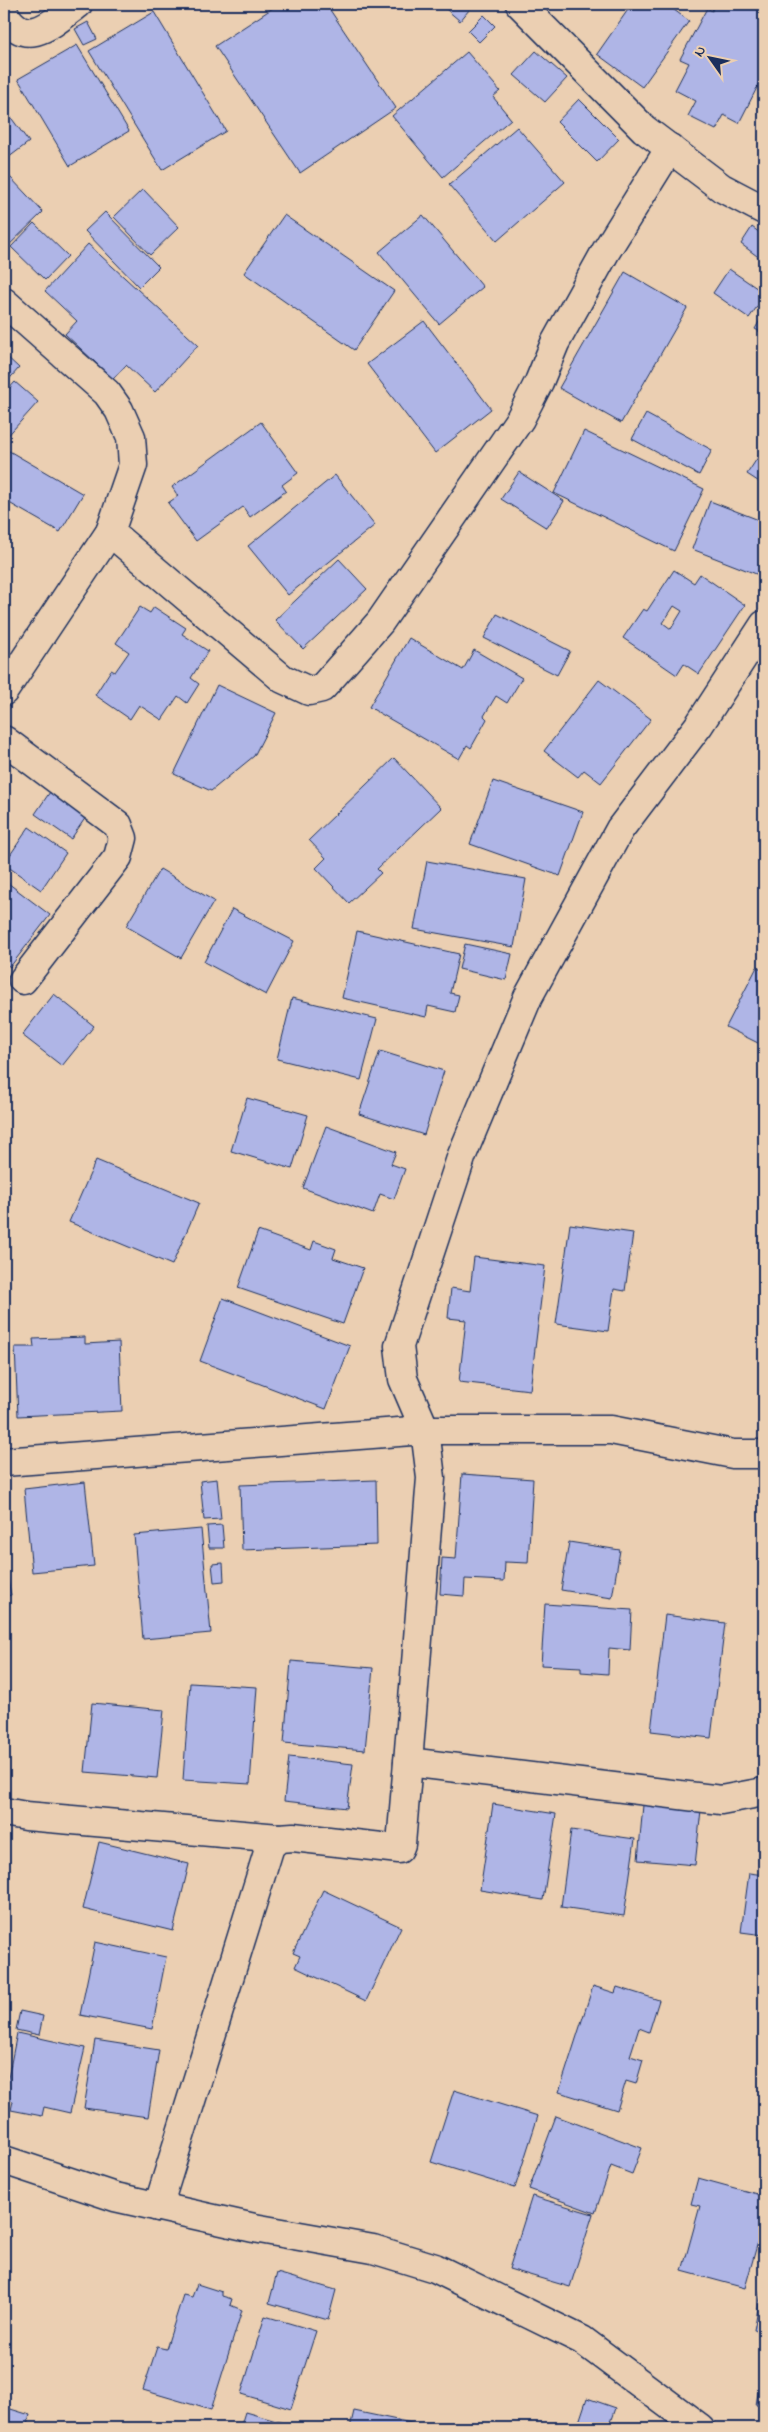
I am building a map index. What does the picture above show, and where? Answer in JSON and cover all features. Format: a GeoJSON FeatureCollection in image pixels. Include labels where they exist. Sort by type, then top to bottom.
{"type":"FeatureCollection","features":[{"type":"Feature","properties":{"kind":"street"},"geometry":{"type":"LineString","coordinates":[[4,13],[12,24],[23,31],[34,33],[47,27],[78,4]]}},
{"type":"Feature","properties":{"kind":"street"},"geometry":{"type":"LineString","coordinates":[[520,4],[644,129],[722,188],[764,210]]}},
{"type":"Feature","properties":{"kind":"street"},"geometry":{"type":"LineString","coordinates":[[110,532],[283,679],[309,691],[322,688],[380,622],[520,419],[539,382],[555,343],[606,251],[670,148]]}},
{"type":"Feature","properties":{"kind":"street"},"geometry":{"type":"LineString","coordinates":[[4,302],[107,393],[119,410],[131,437],[133,465],[110,532],[4,691]]}},
{"type":"Feature","properties":{"kind":"street"},"geometry":{"type":"LineString","coordinates":[[4,1812],[26,1816],[279,1838],[293,1837],[399,1849],[402,1844],[431,1478],[425,1430],[403,1379],[399,1346],[462,1155],[528,997],[620,829],[699,725],[764,625]]}},
{"type":"Feature","properties":{"kind":"street"},"geometry":{"type":"LineString","coordinates":[[4,740],[118,825],[123,838],[118,857],[23,980]]}},
{"type":"Feature","properties":{"kind":"street"},"geometry":{"type":"LineString","coordinates":[[4,1462],[425,1430],[611,1430],[733,1454],[764,1454]]}},
{"type":"Feature","properties":{"kind":"street"},"geometry":{"type":"LineString","coordinates":[[408,1762],[721,1800],[764,1792]]}},
{"type":"Feature","properties":{"kind":"street"},"geometry":{"type":"LineString","coordinates":[[158,2207],[270,1846],[279,1838]]}},
{"type":"Feature","properties":{"kind":"street"},"geometry":{"type":"LineString","coordinates":[[4,2160],[115,2198],[254,2228],[373,2249],[435,2268],[582,2340],[700,2428]]}},
{"type":"Feature","properties":{"kind":"building"},"geometry":{"type":"Polygon","coordinates":[[[279,4],[326,4],[396,108],[300,173],[215,46],[279,4]]]}},
{"type":"Feature","properties":{"kind":"building"},"geometry":{"type":"Polygon","coordinates":[[[440,4],[474,4],[460,21],[440,4]]]}},
{"type":"Feature","properties":{"kind":"building"},"geometry":{"type":"Polygon","coordinates":[[[632,4],[666,4],[689,21],[642,87],[597,54],[632,4]]]}},
{"type":"Feature","properties":{"kind":"building"},"geometry":{"type":"Polygon","coordinates":[[[715,4],[764,4],[764,74],[739,123],[724,115],[716,130],[688,116],[696,101],[675,90],[689,63],[680,59],[707,8],[712,11],[715,4]]]}},
{"type":"Feature","properties":{"kind":"building"},"geometry":{"type":"Polygon","coordinates":[[[154,12],[226,131],[162,170],[89,51],[154,12]]]}},
{"type":"Feature","properties":{"kind":"building"},"geometry":{"type":"Polygon","coordinates":[[[484,15],[495,26],[479,42],[468,31],[484,15]]]}},
{"type":"Feature","properties":{"kind":"building"},"geometry":{"type":"Polygon","coordinates":[[[88,22],[97,39],[84,45],[75,29],[88,22]]]}},
{"type":"Feature","properties":{"kind":"building"},"geometry":{"type":"Polygon","coordinates":[[[77,45],[129,131],[70,166],[18,79],[77,45]]]}},
{"type":"Feature","properties":{"kind":"building"},"geometry":{"type":"Polygon","coordinates":[[[536,51],[567,78],[545,102],[514,75],[536,51]]]}},
{"type":"Feature","properties":{"kind":"building"},"geometry":{"type":"Polygon","coordinates":[[[467,52],[500,91],[493,97],[511,119],[443,177],[392,116],[467,52]]]}},
{"type":"Feature","properties":{"kind":"building"},"geometry":{"type":"Polygon","coordinates":[[[579,99],[619,139],[597,162],[557,122],[579,99]]]}},
{"type":"Feature","properties":{"kind":"building"},"geometry":{"type":"Polygon","coordinates":[[[4,108],[29,142],[4,161],[4,108]]]}},
{"type":"Feature","properties":{"kind":"building"},"geometry":{"type":"Polygon","coordinates":[[[517,127],[565,182],[497,241],[449,185],[517,127]]]}},
{"type":"Feature","properties":{"kind":"building"},"geometry":{"type":"Polygon","coordinates":[[[10,177],[43,212],[4,250],[4,183],[10,177]]]}},
{"type":"Feature","properties":{"kind":"building"},"geometry":{"type":"Polygon","coordinates":[[[143,189],[179,227],[150,255],[114,217],[143,189]]]}},
{"type":"Feature","properties":{"kind":"building"},"geometry":{"type":"Polygon","coordinates":[[[105,212],[159,267],[139,287],[85,231],[105,212]]]}},
{"type":"Feature","properties":{"kind":"building"},"geometry":{"type":"Polygon","coordinates":[[[284,215],[394,291],[354,350],[244,273],[284,215]]]}},
{"type":"Feature","properties":{"kind":"building"},"geometry":{"type":"Polygon","coordinates":[[[423,215],[483,287],[439,324],[379,252],[423,215]]]}},
{"type":"Feature","properties":{"kind":"building"},"geometry":{"type":"Polygon","coordinates":[[[34,223],[68,256],[45,280],[11,247],[34,223]]]}},
{"type":"Feature","properties":{"kind":"building"},"geometry":{"type":"Polygon","coordinates":[[[752,227],[764,236],[764,255],[761,259],[741,244],[752,227]]]}},
{"type":"Feature","properties":{"kind":"building"},"geometry":{"type":"Polygon","coordinates":[[[88,244],[198,345],[155,392],[126,365],[113,379],[65,334],[77,321],[45,291],[88,244]]]}},
{"type":"Feature","properties":{"kind":"building"},"geometry":{"type":"Polygon","coordinates":[[[729,269],[764,293],[764,297],[749,318],[713,293],[729,269]]]}},
{"type":"Feature","properties":{"kind":"building"},"geometry":{"type":"Polygon","coordinates":[[[625,272],[687,308],[621,423],[559,388],[625,272]]]}},
{"type":"Feature","properties":{"kind":"building"},"geometry":{"type":"Polygon","coordinates":[[[764,313],[764,334],[755,329],[764,313]]]}},
{"type":"Feature","properties":{"kind":"building"},"geometry":{"type":"Polygon","coordinates":[[[424,321],[491,409],[435,453],[367,364],[424,321]]]}},
{"type":"Feature","properties":{"kind":"building"},"geometry":{"type":"Polygon","coordinates":[[[4,354],[19,368],[4,385],[4,354]]]}},
{"type":"Feature","properties":{"kind":"building"},"geometry":{"type":"Polygon","coordinates":[[[15,382],[38,402],[4,440],[4,394],[15,382]]]}},
{"type":"Feature","properties":{"kind":"building"},"geometry":{"type":"Polygon","coordinates":[[[646,414],[712,450],[699,475],[632,439],[646,414]]]}},
{"type":"Feature","properties":{"kind":"building"},"geometry":{"type":"Polygon","coordinates":[[[261,422],[298,473],[282,485],[286,491],[250,517],[243,507],[196,541],[168,503],[178,496],[172,487],[261,422]]]}},
{"type":"Feature","properties":{"kind":"building"},"geometry":{"type":"Polygon","coordinates":[[[584,431],[704,489],[674,551],[554,493],[584,431]]]}},
{"type":"Feature","properties":{"kind":"building"},"geometry":{"type":"Polygon","coordinates":[[[4,448],[83,494],[60,532],[4,500],[4,448]]]}},
{"type":"Feature","properties":{"kind":"building"},"geometry":{"type":"Polygon","coordinates":[[[764,448],[764,485],[747,474],[764,448]]]}},
{"type":"Feature","properties":{"kind":"building"},"geometry":{"type":"Polygon","coordinates":[[[519,472],[564,501],[547,528],[501,499],[519,472]]]}},
{"type":"Feature","properties":{"kind":"building"},"geometry":{"type":"Polygon","coordinates":[[[335,475],[375,525],[288,595],[248,546],[335,475]]]}},
{"type":"Feature","properties":{"kind":"building"},"geometry":{"type":"Polygon","coordinates":[[[710,501],[764,522],[764,577],[692,549],[710,501]]]}},
{"type":"Feature","properties":{"kind":"building"},"geometry":{"type":"Polygon","coordinates":[[[339,559],[367,589],[303,649],[275,620],[339,559]]]}},
{"type":"Feature","properties":{"kind":"building"},"geometry":{"type":"Polygon","coordinates":[[[674,570],[694,583],[700,574],[745,605],[699,674],[684,664],[677,675],[623,638],[643,609],[647,611],[674,570]],[[674,606],[663,623],[671,629],[682,611],[674,606]]]}},
{"type":"Feature","properties":{"kind":"building"},"geometry":{"type":"Polygon","coordinates":[[[140,607],[150,613],[154,607],[186,628],[182,634],[208,651],[191,678],[199,684],[187,703],[178,696],[162,720],[139,705],[130,719],[95,695],[111,670],[115,672],[129,652],[116,643],[140,607]]]}},
{"type":"Feature","properties":{"kind":"building"},"geometry":{"type":"Polygon","coordinates":[[[497,614],[570,651],[557,675],[484,638],[497,614]]]}},
{"type":"Feature","properties":{"kind":"building"},"geometry":{"type":"Polygon","coordinates":[[[409,638],[463,670],[474,650],[522,678],[507,703],[496,696],[484,716],[487,719],[471,748],[467,745],[459,759],[369,707],[409,638]]]}},
{"type":"Feature","properties":{"kind":"building"},"geometry":{"type":"Polygon","coordinates":[[[599,680],[651,719],[601,783],[584,770],[578,777],[544,751],[599,680]]]}},
{"type":"Feature","properties":{"kind":"building"},"geometry":{"type":"Polygon","coordinates":[[[217,685],[276,713],[254,756],[211,791],[174,774],[217,685]]]}},
{"type":"Feature","properties":{"kind":"building"},"geometry":{"type":"Polygon","coordinates":[[[394,758],[441,808],[377,869],[381,873],[349,903],[316,868],[326,858],[309,840],[394,758]]]}},
{"type":"Feature","properties":{"kind":"building"},"geometry":{"type":"Polygon","coordinates":[[[493,781],[583,812],[560,876],[470,844],[493,781]]]}},
{"type":"Feature","properties":{"kind":"building"},"geometry":{"type":"Polygon","coordinates":[[[52,789],[88,814],[71,839],[35,814],[52,789]]]}},
{"type":"Feature","properties":{"kind":"building"},"geometry":{"type":"Polygon","coordinates":[[[29,827],[66,853],[41,890],[4,864],[29,827]]]}},
{"type":"Feature","properties":{"kind":"building"},"geometry":{"type":"Polygon","coordinates":[[[427,861],[526,879],[514,947],[414,929],[427,861]]]}},
{"type":"Feature","properties":{"kind":"building"},"geometry":{"type":"Polygon","coordinates":[[[160,869],[214,901],[181,958],[126,926],[160,869]]]}},
{"type":"Feature","properties":{"kind":"building"},"geometry":{"type":"Polygon","coordinates":[[[4,880],[50,915],[10,967],[4,962],[4,880]]]}},
{"type":"Feature","properties":{"kind":"building"},"geometry":{"type":"Polygon","coordinates":[[[232,909],[294,941],[266,995],[204,962],[232,909]]]}},
{"type":"Feature","properties":{"kind":"building"},"geometry":{"type":"Polygon","coordinates":[[[357,931],[459,954],[450,993],[459,995],[455,1012],[428,1006],[426,1017],[342,998],[357,931]]]}},
{"type":"Feature","properties":{"kind":"building"},"geometry":{"type":"Polygon","coordinates":[[[465,944],[512,954],[506,980],[459,969],[465,944]]]}},
{"type":"Feature","properties":{"kind":"building"},"geometry":{"type":"Polygon","coordinates":[[[757,967],[764,970],[764,1046],[726,1027],[757,967]]]}},
{"type":"Feature","properties":{"kind":"building"},"geometry":{"type":"Polygon","coordinates":[[[54,994],[94,1026],[62,1066],[22,1035],[54,994]]]}},
{"type":"Feature","properties":{"kind":"building"},"geometry":{"type":"Polygon","coordinates":[[[292,998],[377,1019],[361,1080],[277,1059],[292,998]]]}},
{"type":"Feature","properties":{"kind":"building"},"geometry":{"type":"Polygon","coordinates":[[[380,1051],[444,1071],[424,1135],[359,1114],[380,1051]]]}},
{"type":"Feature","properties":{"kind":"building"},"geometry":{"type":"Polygon","coordinates":[[[247,1098],[308,1115],[292,1169],[231,1151],[247,1098]]]}},
{"type":"Feature","properties":{"kind":"building"},"geometry":{"type":"Polygon","coordinates":[[[326,1126],[396,1152],[391,1164],[405,1169],[394,1199],[380,1194],[373,1214],[303,1188],[326,1126]]]}},
{"type":"Feature","properties":{"kind":"building"},"geometry":{"type":"Polygon","coordinates":[[[96,1160],[199,1203],[172,1265],[69,1222],[96,1160]]]}},
{"type":"Feature","properties":{"kind":"building"},"geometry":{"type":"Polygon","coordinates":[[[570,1224],[633,1233],[625,1291],[614,1289],[608,1331],[556,1324],[570,1224]]]}},
{"type":"Feature","properties":{"kind":"building"},"geometry":{"type":"Polygon","coordinates":[[[258,1231],[311,1250],[314,1241],[336,1249],[333,1258],[363,1268],[343,1324],[238,1288],[258,1231]]]}},
{"type":"Feature","properties":{"kind":"building"},"geometry":{"type":"Polygon","coordinates":[[[474,1257],[545,1266],[530,1390],[459,1382],[466,1320],[448,1318],[451,1288],[470,1291],[474,1257]]]}},
{"type":"Feature","properties":{"kind":"building"},"geometry":{"type":"Polygon","coordinates":[[[223,1298],[350,1346],[326,1409],[200,1361],[223,1298]]]}},
{"type":"Feature","properties":{"kind":"building"},"geometry":{"type":"Polygon","coordinates":[[[85,1337],[85,1344],[119,1342],[122,1411],[18,1416],[15,1347],[34,1347],[33,1339],[85,1337]]]}},
{"type":"Feature","properties":{"kind":"building"},"geometry":{"type":"Polygon","coordinates":[[[462,1474],[533,1479],[528,1563],[505,1562],[504,1581],[465,1579],[464,1596],[440,1594],[442,1558],[456,1559],[462,1474]]]}},
{"type":"Feature","properties":{"kind":"building"},"geometry":{"type":"Polygon","coordinates":[[[217,1479],[221,1519],[204,1520],[200,1481],[217,1479]]]}},
{"type":"Feature","properties":{"kind":"building"},"geometry":{"type":"Polygon","coordinates":[[[376,1480],[377,1545],[242,1550],[240,1485],[376,1480]]]}},
{"type":"Feature","properties":{"kind":"building"},"geometry":{"type":"Polygon","coordinates":[[[85,1482],[94,1566],[32,1572],[24,1489],[85,1482]]]}},
{"type":"Feature","properties":{"kind":"building"},"geometry":{"type":"Polygon","coordinates":[[[222,1525],[224,1548],[209,1548],[207,1526],[222,1525]]]}},
{"type":"Feature","properties":{"kind":"building"},"geometry":{"type":"Polygon","coordinates":[[[201,1529],[211,1633],[143,1639],[134,1535],[201,1529]]]}},
{"type":"Feature","properties":{"kind":"building"},"geometry":{"type":"Polygon","coordinates":[[[569,1542],[620,1550],[612,1598],[561,1590],[569,1542]]]}},
{"type":"Feature","properties":{"kind":"building"},"geometry":{"type":"Polygon","coordinates":[[[4,1559],[11,1595],[4,1597],[4,1559]]]}},
{"type":"Feature","properties":{"kind":"building"},"geometry":{"type":"Polygon","coordinates":[[[223,1563],[224,1581],[214,1582],[212,1564],[223,1563]]]}},
{"type":"Feature","properties":{"kind":"building"},"geometry":{"type":"Polygon","coordinates":[[[545,1604],[632,1610],[630,1650],[609,1648],[608,1674],[581,1672],[581,1667],[541,1665],[545,1604]]]}},
{"type":"Feature","properties":{"kind":"building"},"geometry":{"type":"Polygon","coordinates":[[[665,1615],[725,1623],[711,1738],[651,1731],[665,1615]]]}},
{"type":"Feature","properties":{"kind":"building"},"geometry":{"type":"Polygon","coordinates":[[[291,1661],[373,1668],[365,1750],[284,1743],[291,1661]]]}},
{"type":"Feature","properties":{"kind":"building"},"geometry":{"type":"Polygon","coordinates":[[[190,1683],[257,1687],[250,1784],[183,1780],[190,1683]]]}},
{"type":"Feature","properties":{"kind":"building"},"geometry":{"type":"Polygon","coordinates":[[[92,1703],[164,1710],[157,1778],[85,1772],[92,1703]]]}},
{"type":"Feature","properties":{"kind":"building"},"geometry":{"type":"Polygon","coordinates":[[[289,1757],[353,1764],[347,1808],[284,1801],[289,1757]]]}},
{"type":"Feature","properties":{"kind":"building"},"geometry":{"type":"Polygon","coordinates":[[[493,1804],[556,1814],[543,1900],[480,1890],[493,1804]]]}},
{"type":"Feature","properties":{"kind":"building"},"geometry":{"type":"Polygon","coordinates":[[[643,1805],[701,1810],[695,1865],[638,1860],[643,1805]]]}},
{"type":"Feature","properties":{"kind":"building"},"geometry":{"type":"Polygon","coordinates":[[[571,1830],[635,1839],[624,1916],[561,1907],[571,1830]]]}},
{"type":"Feature","properties":{"kind":"building"},"geometry":{"type":"Polygon","coordinates":[[[99,1842],[189,1864],[173,1931],[83,1909],[99,1842]]]}},
{"type":"Feature","properties":{"kind":"building"},"geometry":{"type":"Polygon","coordinates":[[[749,1873],[764,1875],[764,1935],[741,1932],[749,1873]]]}},
{"type":"Feature","properties":{"kind":"building"},"geometry":{"type":"Polygon","coordinates":[[[323,1890],[401,1927],[366,2001],[295,1967],[300,1956],[293,1953],[323,1890]]]}},
{"type":"Feature","properties":{"kind":"building"},"geometry":{"type":"Polygon","coordinates":[[[95,1942],[166,1957],[152,2029],[80,2015],[95,1942]]]}},
{"type":"Feature","properties":{"kind":"building"},"geometry":{"type":"Polygon","coordinates":[[[593,1986],[615,1993],[617,1987],[659,2000],[649,2032],[639,2028],[630,2056],[643,2060],[636,2084],[626,2081],[617,2110],[559,2092],[593,1986]]]}},
{"type":"Feature","properties":{"kind":"building"},"geometry":{"type":"Polygon","coordinates":[[[20,2011],[43,2016],[39,2035],[16,2030],[20,2011]]]}},
{"type":"Feature","properties":{"kind":"building"},"geometry":{"type":"Polygon","coordinates":[[[17,2033],[85,2048],[70,2113],[44,2107],[42,2116],[11,2110],[13,2101],[4,2098],[17,2033]]]}},
{"type":"Feature","properties":{"kind":"building"},"geometry":{"type":"Polygon","coordinates":[[[95,2040],[159,2050],[148,2117],[84,2108],[95,2040]]]}},
{"type":"Feature","properties":{"kind":"building"},"geometry":{"type":"Polygon","coordinates":[[[454,2090],[538,2116],[515,2188],[431,2162],[454,2090]]]}},
{"type":"Feature","properties":{"kind":"building"},"geometry":{"type":"Polygon","coordinates":[[[556,2116],[642,2148],[632,2174],[611,2166],[595,2213],[529,2189],[556,2116]]]}},
{"type":"Feature","properties":{"kind":"building"},"geometry":{"type":"Polygon","coordinates":[[[698,2178],[764,2196],[764,2220],[745,2288],[682,2271],[700,2206],[691,2204],[698,2178]]]}},
{"type":"Feature","properties":{"kind":"building"},"geometry":{"type":"Polygon","coordinates":[[[532,2196],[593,2214],[570,2287],[509,2269],[532,2196]]]}},
{"type":"Feature","properties":{"kind":"building"},"geometry":{"type":"Polygon","coordinates":[[[277,2273],[336,2290],[328,2320],[269,2303],[277,2273]]]}},
{"type":"Feature","properties":{"kind":"building"},"geometry":{"type":"Polygon","coordinates":[[[764,2277],[764,2332],[754,2330],[764,2277]]]}},
{"type":"Feature","properties":{"kind":"building"},"geometry":{"type":"Polygon","coordinates":[[[197,2284],[222,2292],[222,2296],[232,2299],[230,2305],[242,2310],[211,2410],[143,2390],[157,2347],[166,2349],[183,2295],[192,2297],[197,2284]]]}},
{"type":"Feature","properties":{"kind":"building"},"geometry":{"type":"Polygon","coordinates":[[[265,2316],[316,2331],[291,2409],[241,2394],[265,2316]]]}},
{"type":"Feature","properties":{"kind":"building"},"geometry":{"type":"Polygon","coordinates":[[[764,2357],[764,2406],[756,2405],[764,2357]]]}},
{"type":"Feature","properties":{"kind":"building"},"geometry":{"type":"Polygon","coordinates":[[[587,2398],[616,2408],[609,2428],[577,2428],[587,2398]]]}},
{"type":"Feature","properties":{"kind":"building"},"geometry":{"type":"Polygon","coordinates":[[[4,2407],[30,2415],[26,2428],[4,2428],[4,2407]]]}},
{"type":"Feature","properties":{"kind":"building"},"geometry":{"type":"Polygon","coordinates":[[[354,2411],[421,2425],[420,2428],[350,2428],[354,2411]]]}},
{"type":"Feature","properties":{"kind":"building"},"geometry":{"type":"Polygon","coordinates":[[[245,2412],[301,2428],[240,2428],[245,2412]]]}}]}
